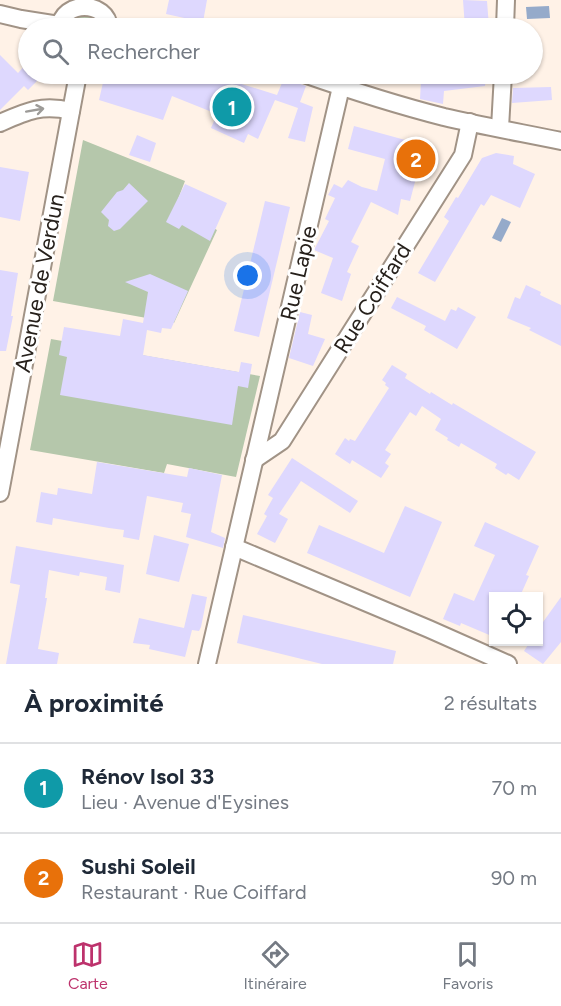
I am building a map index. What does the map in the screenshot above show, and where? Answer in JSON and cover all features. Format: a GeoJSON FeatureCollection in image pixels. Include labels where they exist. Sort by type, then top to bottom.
{"type":"FeatureCollection","features":[{"type":"Feature","properties":{"kind":"street"},"geometry":{"type":"LineString","coordinates":[[505,18],[506,0]]}},
{"type":"Feature","properties":{"kind":"street"},"geometry":{"type":"LineString","coordinates":[[63,18],[66,12],[81,2],[102,10],[106,18]]}},
{"type":"Feature","properties":{"kind":"street"},"geometry":{"type":"LineString","coordinates":[[0,14],[18,19]]}},
{"type":"Feature","properties":{"kind":"street","name":"Avenue de Verdun"},"geometry":{"type":"LineString","coordinates":[[0,493],[76,84]]}},
{"type":"Feature","properties":{"kind":"street"},"geometry":{"type":"LineString","coordinates":[[332,84],[410,108],[561,141]]}},
{"type":"Feature","properties":{"kind":"street"},"geometry":{"type":"LineString","coordinates":[[500,128],[502,84]]}},
{"type":"Feature","properties":{"kind":"street","name":"Rue Lapie"},"geometry":{"type":"LineString","coordinates":[[207,664],[341,87]]}},
{"type":"Feature","properties":{"kind":"street"},"geometry":{"type":"LineString","coordinates":[[0,123],[30,110],[56,107],[71,111]]}},
{"type":"Feature","properties":{"kind":"street","name":"Rue Coiffard"},"geometry":{"type":"LineString","coordinates":[[254,460],[282,441],[463,154],[470,122]]}},
{"type":"Feature","properties":{"kind":"street"},"geometry":{"type":"LineString","coordinates":[[234,547],[429,628],[506,664]]}},
{"type":"Feature","properties":{"kind":"green space"},"geometry":{"type":"Polygon","coordinates":[[[84,13],[93,18],[74,18],[84,13]]]}},
{"type":"Feature","properties":{"kind":"green space"},"geometry":{"type":"Polygon","coordinates":[[[83,140],[185,181],[175,207],[217,230],[174,323],[53,301],[83,140]]]}},
{"type":"Feature","properties":{"kind":"green space"},"geometry":{"type":"Polygon","coordinates":[[[51,339],[260,376],[236,477],[167,464],[164,473],[30,450],[51,339]]]}},
{"type":"Feature","properties":{"kind":"water"},"geometry":{"type":"Polygon","coordinates":[[[549,6],[550,18],[527,18],[526,7],[549,6]]]}},
{"type":"Feature","properties":{"kind":"water"},"geometry":{"type":"Polygon","coordinates":[[[502,218],[511,222],[501,242],[492,238],[502,218]]]}},
{"type":"Feature","properties":{"kind":"building"},"geometry":{"type":"Polygon","coordinates":[[[169,0],[207,0],[204,18],[184,18],[166,14],[169,0]]]}},
{"type":"Feature","properties":{"kind":"building"},"geometry":{"type":"Polygon","coordinates":[[[463,0],[487,1],[488,18],[464,18],[463,0]]]}},
{"type":"Feature","properties":{"kind":"building"},"geometry":{"type":"Polygon","coordinates":[[[0,55],[18,73],[18,84],[34,84],[28,90],[24,86],[0,110],[0,55]]]}},
{"type":"Feature","properties":{"kind":"building"},"geometry":{"type":"Polygon","coordinates":[[[103,84],[242,84],[277,95],[282,84],[300,84],[306,86],[300,102],[313,107],[305,142],[288,138],[298,108],[275,100],[258,139],[248,134],[244,143],[211,128],[217,114],[172,96],[163,120],[99,100],[103,84]]]}},
{"type":"Feature","properties":{"kind":"building"},"geometry":{"type":"Polygon","coordinates":[[[421,84],[485,84],[485,86],[444,91],[443,104],[420,99],[421,84]]]}},
{"type":"Feature","properties":{"kind":"building"},"geometry":{"type":"Polygon","coordinates":[[[551,87],[552,100],[512,103],[513,88],[551,87]]]}},
{"type":"Feature","properties":{"kind":"building"},"geometry":{"type":"Polygon","coordinates":[[[354,126],[409,141],[410,138],[432,144],[422,179],[416,178],[410,201],[401,199],[398,215],[371,202],[351,242],[359,246],[347,272],[351,274],[342,301],[321,293],[333,258],[314,250],[329,221],[325,219],[335,198],[328,195],[334,184],[342,188],[348,180],[377,191],[385,159],[348,149],[354,126]]]}},
{"type":"Feature","properties":{"kind":"building"},"geometry":{"type":"Polygon","coordinates":[[[137,135],[156,143],[150,162],[129,155],[137,135]]]}},
{"type":"Feature","properties":{"kind":"building"},"geometry":{"type":"Polygon","coordinates":[[[496,153],[514,156],[513,164],[535,174],[520,208],[491,195],[484,206],[481,204],[435,282],[418,273],[449,221],[444,217],[456,197],[458,198],[482,158],[496,153]]]}},
{"type":"Feature","properties":{"kind":"building"},"geometry":{"type":"Polygon","coordinates":[[[0,167],[29,172],[20,221],[0,217],[0,167]]]}},
{"type":"Feature","properties":{"kind":"building"},"geometry":{"type":"Polygon","coordinates":[[[129,183],[148,201],[120,229],[114,231],[108,226],[109,220],[101,212],[117,192],[123,190],[129,183]]]}},
{"type":"Feature","properties":{"kind":"building"},"geometry":{"type":"Polygon","coordinates":[[[185,184],[227,203],[210,241],[182,225],[179,229],[166,222],[185,184]]]}},
{"type":"Feature","properties":{"kind":"building"},"geometry":{"type":"Polygon","coordinates":[[[265,201],[290,207],[259,337],[234,331],[265,201]]]}},
{"type":"Feature","properties":{"kind":"building"},"geometry":{"type":"Polygon","coordinates":[[[0,270],[18,273],[6,351],[0,351],[0,270]]]}},
{"type":"Feature","properties":{"kind":"building"},"geometry":{"type":"Polygon","coordinates":[[[150,274],[188,291],[171,329],[162,328],[161,333],[147,330],[143,355],[239,372],[241,362],[252,364],[248,388],[238,386],[232,425],[60,395],[67,357],[59,355],[64,327],[120,336],[123,319],[143,323],[148,292],[125,282],[150,274]]]}},
{"type":"Feature","properties":{"kind":"building"},"geometry":{"type":"Polygon","coordinates":[[[526,285],[561,305],[561,346],[529,330],[531,328],[507,318],[515,297],[520,299],[526,285]]]}},
{"type":"Feature","properties":{"kind":"building"},"geometry":{"type":"Polygon","coordinates":[[[397,297],[445,321],[451,309],[456,311],[458,307],[476,317],[457,349],[424,330],[426,326],[391,308],[397,297]]]}},
{"type":"Feature","properties":{"kind":"building"},"geometry":{"type":"Polygon","coordinates":[[[300,312],[312,315],[308,334],[325,339],[313,366],[289,358],[300,312]]]}},
{"type":"Feature","properties":{"kind":"building"},"geometry":{"type":"Polygon","coordinates":[[[392,365],[407,374],[405,378],[430,394],[431,392],[452,405],[453,403],[536,452],[519,480],[495,468],[497,464],[461,443],[459,447],[447,440],[448,438],[435,430],[441,419],[422,406],[416,416],[410,412],[385,450],[391,454],[385,463],[389,466],[381,478],[352,460],[350,464],[335,454],[345,438],[355,441],[389,388],[382,380],[392,365]]]}},
{"type":"Feature","properties":{"kind":"building"},"geometry":{"type":"Polygon","coordinates":[[[292,458],[358,501],[350,513],[301,481],[279,514],[288,519],[275,543],[257,534],[267,516],[264,514],[273,498],[268,495],[292,458]]]}},
{"type":"Feature","properties":{"kind":"building"},"geometry":{"type":"Polygon","coordinates":[[[97,462],[187,477],[189,468],[222,475],[211,532],[225,538],[223,548],[186,537],[191,514],[181,512],[183,503],[147,496],[139,540],[123,537],[124,530],[53,518],[52,525],[36,522],[41,492],[57,495],[58,488],[92,494],[97,462]]]}},
{"type":"Feature","properties":{"kind":"building"},"geometry":{"type":"Polygon","coordinates":[[[405,506],[442,522],[410,597],[307,553],[319,525],[384,553],[405,506]]]}},
{"type":"Feature","properties":{"kind":"building"},"geometry":{"type":"Polygon","coordinates":[[[485,522],[539,546],[526,575],[529,576],[522,592],[489,592],[489,635],[461,623],[460,626],[443,619],[454,593],[474,601],[495,555],[474,546],[485,522]]]}},
{"type":"Feature","properties":{"kind":"building"},"geometry":{"type":"Polygon","coordinates":[[[154,535],[189,544],[179,582],[146,574],[154,535]]]}},
{"type":"Feature","properties":{"kind":"building"},"geometry":{"type":"Polygon","coordinates":[[[16,546],[124,565],[120,593],[105,590],[107,577],[80,572],[79,576],[49,570],[45,598],[47,598],[38,649],[59,653],[57,664],[6,664],[20,585],[10,583],[16,546]]]}},
{"type":"Feature","properties":{"kind":"building"},"geometry":{"type":"Polygon","coordinates":[[[192,594],[207,597],[201,627],[199,631],[192,630],[185,657],[149,649],[150,645],[133,643],[139,618],[184,628],[192,594]]]}},
{"type":"Feature","properties":{"kind":"building"},"geometry":{"type":"Polygon","coordinates":[[[561,597],[561,642],[543,664],[524,651],[527,646],[543,646],[543,622],[561,597]]]}},
{"type":"Feature","properties":{"kind":"building"},"geometry":{"type":"Polygon","coordinates":[[[243,615],[396,651],[393,664],[322,664],[237,643],[243,615]]]}},
{"type":"Feature","properties":{"kind":"place","name":"Rénov Isol 33"},"geometry":{"type":"Point","coordinates":[232,107]}},
{"type":"Feature","properties":{"kind":"place","name":"Sushi Soleil"},"geometry":{"type":"Point","coordinates":[416,159]}}]}
